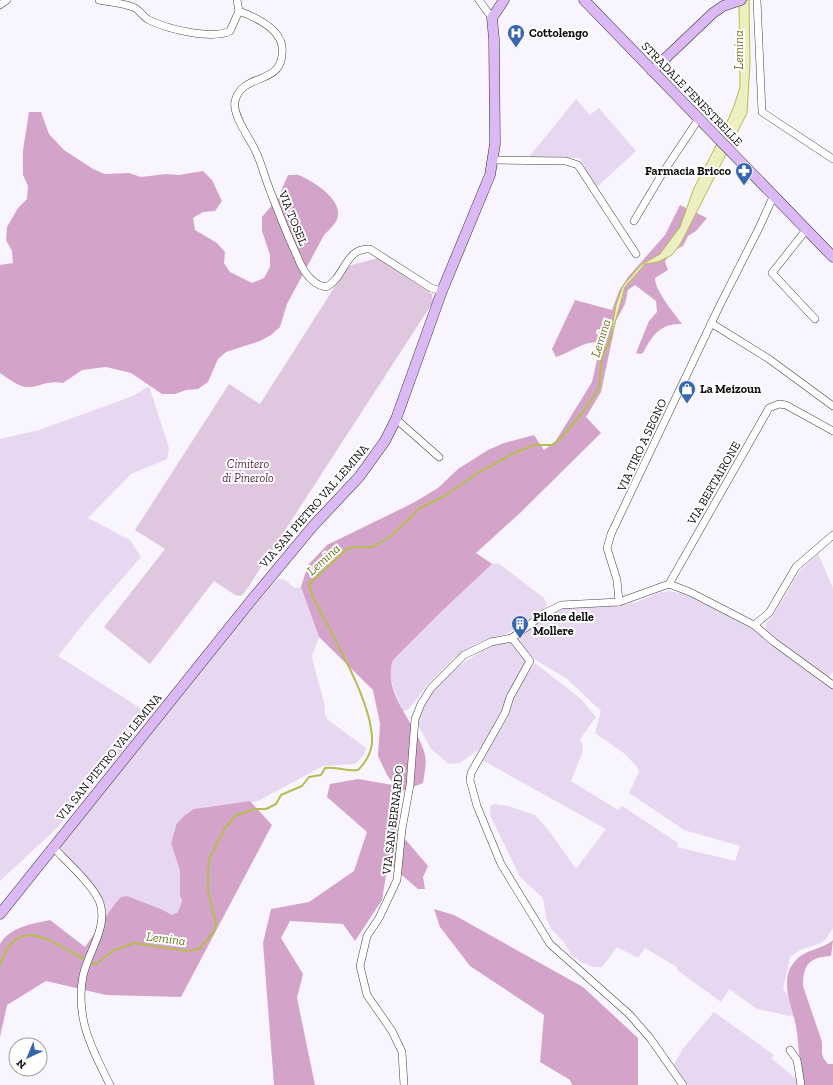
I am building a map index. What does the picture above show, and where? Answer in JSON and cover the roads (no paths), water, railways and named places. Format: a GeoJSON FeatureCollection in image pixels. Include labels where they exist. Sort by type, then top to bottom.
{"type":"FeatureCollection","features":[{"type":"Feature","properties":{"kind":"street"},"geometry":{"type":"LineString","coordinates":[[0,6],[7,0]]}},
{"type":"Feature","properties":{"kind":"street"},"geometry":{"type":"LineString","coordinates":[[99,0],[135,4],[146,18],[159,24],[198,34],[222,34],[230,31],[240,11],[237,0]]}},
{"type":"Feature","properties":{"kind":"street"},"geometry":{"type":"LineString","coordinates":[[479,0],[492,18],[504,0]]}},
{"type":"Feature","properties":{"kind":"street","name":"STRADALE FENESTRELLE"},"geometry":{"type":"LineString","coordinates":[[585,0],[698,120],[833,258]]}},
{"type":"Feature","properties":{"kind":"street"},"geometry":{"type":"LineString","coordinates":[[757,0],[762,112],[833,159]]}},
{"type":"Feature","properties":{"kind":"street"},"geometry":{"type":"LineString","coordinates":[[652,71],[713,13],[738,1]]}},
{"type":"Feature","properties":{"kind":"street","name":"VIA TOSEL"},"geometry":{"type":"LineString","coordinates":[[240,11],[261,22],[275,32],[281,44],[281,63],[276,70],[264,79],[250,82],[244,87],[235,102],[245,132],[259,158],[279,214],[304,272],[316,284],[326,287],[333,282],[349,258],[365,249],[370,249],[431,288],[442,291]]}},
{"type":"Feature","properties":{"kind":"street","name":"VIA SAN PIETRO VAL LEMINA"},"geometry":{"type":"LineString","coordinates":[[0,914],[280,565],[359,477],[380,449],[396,419],[442,291],[485,190],[494,160],[495,109],[494,39],[492,18]]}},
{"type":"Feature","properties":{"kind":"street"},"geometry":{"type":"LineString","coordinates":[[634,221],[662,174],[698,120]]}},
{"type":"Feature","properties":{"kind":"street"},"geometry":{"type":"LineString","coordinates":[[494,160],[566,161],[578,165],[636,254]]}},
{"type":"Feature","properties":{"kind":"street","name":"VIA TIRO A SEGNO"},"geometry":{"type":"LineString","coordinates":[[619,602],[617,580],[607,548],[611,534],[711,323],[773,197]]}},
{"type":"Feature","properties":{"kind":"street"},"geometry":{"type":"LineString","coordinates":[[806,230],[772,273],[815,319]]}},
{"type":"Feature","properties":{"kind":"street"},"geometry":{"type":"LineString","coordinates":[[711,323],[769,359],[833,406]]}},
{"type":"Feature","properties":{"kind":"street","name":"VIA BERTAIRONE"},"geometry":{"type":"LineString","coordinates":[[669,584],[769,408],[779,404],[786,405],[833,431]]}},
{"type":"Feature","properties":{"kind":"street"},"geometry":{"type":"LineString","coordinates":[[396,419],[439,457]]}},
{"type":"Feature","properties":{"kind":"street"},"geometry":{"type":"LineString","coordinates":[[754,625],[769,613],[796,568],[833,535]]}},
{"type":"Feature","properties":{"kind":"street"},"geometry":{"type":"LineString","coordinates":[[683,1085],[650,1038],[629,1014],[550,944],[501,864],[477,806],[470,780],[471,773],[505,713],[510,697],[530,661],[512,638],[545,613],[561,605],[619,602],[669,584],[690,592],[754,625],[774,642],[833,685]]}},
{"type":"Feature","properties":{"kind":"street","name":"VIA SAN BERNARDO"},"geometry":{"type":"LineString","coordinates":[[404,1085],[402,1052],[392,1031],[367,995],[360,966],[367,936],[380,918],[397,880],[402,829],[410,785],[415,720],[421,704],[430,688],[464,654],[491,642],[512,638]]}},
{"type":"Feature","properties":{"kind":"street"},"geometry":{"type":"LineString","coordinates":[[53,847],[97,897],[100,905],[102,918],[83,974],[81,991],[82,1009],[88,1043],[110,1085]]}},
{"type":"Feature","properties":{"kind":"street"},"geometry":{"type":"LineString","coordinates":[[790,1050],[797,1060],[801,1085]]}},
{"type":"Feature","properties":{"kind":"waterway","name":"Lemina"},"geometry":{"type":"LineString","coordinates":[[0,965],[8,948],[17,939],[28,935],[40,937],[53,942],[96,964],[113,951],[134,943],[187,951],[199,949],[214,932],[216,923],[208,891],[208,869],[210,857],[225,828],[235,816],[254,809],[266,809],[276,804],[281,795],[302,786],[309,777],[321,775],[325,768],[358,770],[369,755],[372,743],[371,727],[359,688],[312,595],[309,584],[347,549],[356,547],[373,547],[391,536],[420,508],[445,496],[476,474],[514,453],[534,445],[552,445],[561,438],[583,412],[599,388],[602,356],[611,338]]}},
{"type":"Feature","properties":{"kind":"place","name":"Cottolengo"},"geometry":{"type":"Point","coordinates":[516,48]}},
{"type":"Feature","properties":{"kind":"place","name":"Farmacia Bricco"},"geometry":{"type":"Point","coordinates":[744,186]}},
{"type":"Feature","properties":{"kind":"place","name":"La Meizoun"},"geometry":{"type":"Point","coordinates":[687,404]}},
{"type":"Feature","properties":{"kind":"place","name":"Pilone delle Mollere"},"geometry":{"type":"Point","coordinates":[520,639]}},
{"type":"Feature","properties":{"kind":"park label","name":"Cimitero di Pinerolo"},"geometry":{"type":"Point","coordinates":[248,471]}}]}
